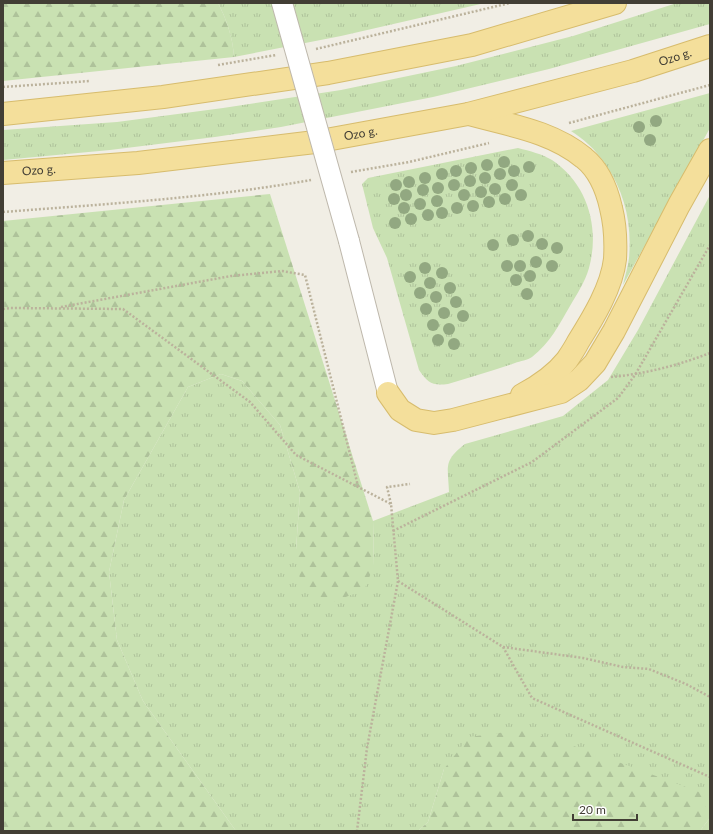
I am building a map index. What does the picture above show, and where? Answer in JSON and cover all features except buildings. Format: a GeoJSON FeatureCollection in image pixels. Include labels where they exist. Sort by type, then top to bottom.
{"type":"FeatureCollection","features":[{"type":"Feature","properties":{"kind":"main road"},"geometry":{"type":"LineString","coordinates":[[3,114],[163,97],[328,73],[472,45],[615,3]]}},
{"type":"Feature","properties":{"kind":"main road","name":"Ozo g."},"geometry":{"type":"LineString","coordinates":[[3,173],[138,163],[315,142],[468,114],[633,71],[710,46]]}},
{"type":"Feature","properties":{"kind":"main road"},"geometry":{"type":"LineString","coordinates":[[468,114],[536,132],[564,143],[585,159],[599,176],[608,194],[613,216],[615,260],[609,283],[592,320],[567,360],[542,384],[504,406]]}},
{"type":"Feature","properties":{"kind":"main road"},"geometry":{"type":"LineString","coordinates":[[388,393],[400,410],[416,420],[434,422],[453,420],[561,392],[579,380],[595,363],[614,331],[679,205],[710,150]]}},
{"type":"Feature","properties":{"kind":"street"},"geometry":{"type":"LineString","coordinates":[[282,3],[349,241],[388,393]]}},
{"type":"Feature","properties":{"kind":"path"},"geometry":{"type":"LineString","coordinates":[[314,49],[510,3]]}},
{"type":"Feature","properties":{"kind":"path"},"geometry":{"type":"LineString","coordinates":[[211,66],[278,55]]}},
{"type":"Feature","properties":{"kind":"path"},"geometry":{"type":"LineString","coordinates":[[3,87],[96,81]]}},
{"type":"Feature","properties":{"kind":"path"},"geometry":{"type":"LineString","coordinates":[[536,132],[710,85]]}},
{"type":"Feature","properties":{"kind":"path"},"geometry":{"type":"LineString","coordinates":[[347,173],[409,162],[491,142]]}},
{"type":"Feature","properties":{"kind":"path"},"geometry":{"type":"LineString","coordinates":[[3,212],[207,195],[277,186],[316,179]]}},
{"type":"Feature","properties":{"kind":"path"},"geometry":{"type":"LineString","coordinates":[[55,308],[230,276],[282,271],[305,275],[358,487]]}},
{"type":"Feature","properties":{"kind":"path"},"geometry":{"type":"LineString","coordinates":[[3,309],[123,309],[250,402],[296,455],[391,504]]}},
{"type":"Feature","properties":{"kind":"path"},"geometry":{"type":"LineString","coordinates":[[579,380],[635,375],[710,354]]}},
{"type":"Feature","properties":{"kind":"path"},"geometry":{"type":"LineString","coordinates":[[357,831],[367,748],[398,581],[391,504],[387,487],[410,484]]}},
{"type":"Feature","properties":{"kind":"path"},"geometry":{"type":"LineString","coordinates":[[398,581],[503,646],[583,658],[623,667],[649,669],[686,684],[710,697]]}},
{"type":"Feature","properties":{"kind":"path"},"geometry":{"type":"LineString","coordinates":[[503,646],[532,698],[710,777]]}},
{"type":"Feature","properties":{"kind":"green space"},"geometry":{"type":"Polygon","coordinates":[[[3,3],[218,3],[229,30],[234,57],[3,81],[3,3]]]}},
{"type":"Feature","properties":{"kind":"green space"},"geometry":{"type":"Polygon","coordinates":[[[218,3],[485,3],[341,36],[234,57],[229,30],[218,3]]]}},
{"type":"Feature","properties":{"kind":"green space"},"geometry":{"type":"Polygon","coordinates":[[[677,3],[710,3],[710,24],[549,69],[433,97],[281,127],[110,150],[3,160],[3,130],[117,122],[341,90],[456,66],[573,36],[677,3]]]}},
{"type":"Feature","properties":{"kind":"green space"},"geometry":{"type":"Polygon","coordinates":[[[710,93],[710,128],[623,285],[629,261],[630,245],[626,209],[613,176],[606,165],[586,142],[571,131],[710,93]]]}},
{"type":"Feature","properties":{"kind":"green space"},"geometry":{"type":"Polygon","coordinates":[[[518,148],[540,154],[552,160],[575,181],[588,208],[592,223],[592,253],[589,268],[583,283],[554,333],[544,346],[532,357],[448,384],[431,383],[419,370],[387,258],[373,228],[362,184],[368,178],[518,148]]]}},
{"type":"Feature","properties":{"kind":"green space"},"geometry":{"type":"Polygon","coordinates":[[[270,194],[373,521],[374,566],[364,590],[330,603],[301,588],[296,550],[300,492],[280,425],[242,381],[221,374],[188,387],[124,500],[109,572],[117,640],[143,701],[236,831],[3,831],[3,221],[270,194]]]}},
{"type":"Feature","properties":{"kind":"green space"},"geometry":{"type":"Polygon","coordinates":[[[710,195],[710,831],[700,831],[709,819],[444,769],[428,822],[418,831],[236,831],[143,701],[117,640],[109,572],[124,500],[188,387],[221,374],[242,381],[280,425],[300,492],[296,550],[374,566],[373,521],[449,492],[448,465],[453,455],[465,444],[563,416],[608,380],[638,330],[710,195]]]}},
{"type":"Feature","properties":{"kind":"green space"},"geometry":{"type":"Polygon","coordinates":[[[521,730],[583,749],[702,793],[709,819],[700,831],[418,831],[428,822],[444,769],[469,737],[521,730]]]}}]}
